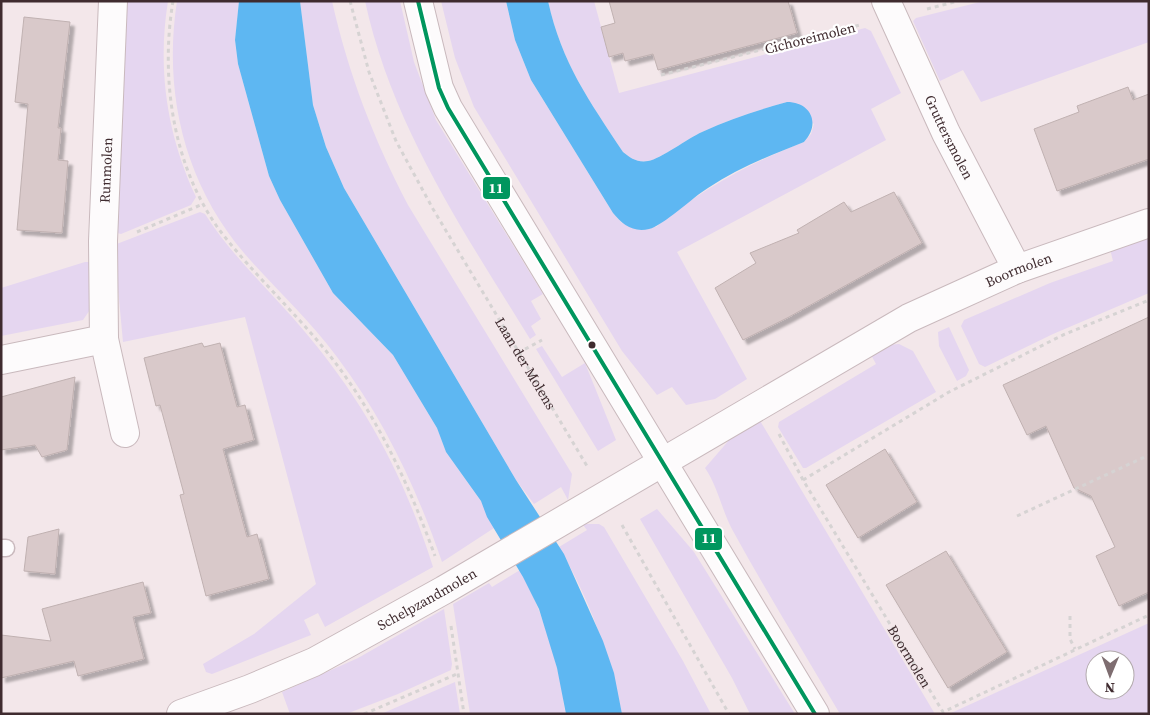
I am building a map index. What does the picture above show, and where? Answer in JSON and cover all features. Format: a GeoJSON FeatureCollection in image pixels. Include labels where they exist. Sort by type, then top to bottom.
{"type":"FeatureCollection","features":[{"type":"Feature","properties":{"kind":"street","name":"Runmolen"},"geometry":{"type":"LineString","coordinates":[[113,1],[103,241],[104,339],[125,433]]}},
{"type":"Feature","properties":{"kind":"street"},"geometry":{"type":"LineString","coordinates":[[418,1],[439,88],[448,108],[815,714]]}},
{"type":"Feature","properties":{"kind":"street","name":"Gruttersmolen"},"geometry":{"type":"LineString","coordinates":[[889,9],[946,133],[1018,270]]}},
{"type":"Feature","properties":{"kind":"street","name":"Boormolen"},"geometry":{"type":"LineString","coordinates":[[662,462],[909,318],[1018,270],[1149,223]]}},
{"type":"Feature","properties":{"kind":"street"},"geometry":{"type":"LineString","coordinates":[[1,360],[104,339]]}},
{"type":"Feature","properties":{"kind":"street","name":"Schelpzandmolen"},"geometry":{"type":"LineString","coordinates":[[181,714],[250,689],[314,662],[444,590],[662,462]]}},
{"type":"Feature","properties":{"kind":"path"},"geometry":{"type":"LineString","coordinates":[[173,1],[168,58],[171,104],[180,146],[203,204],[235,249],[318,340],[363,402],[398,466],[420,514],[438,564],[464,714]]}},
{"type":"Feature","properties":{"kind":"path","name":"Laan der Molens"},"geometry":{"type":"LineString","coordinates":[[350,1],[368,72],[396,141],[433,209],[518,353],[605,495],[730,714]]}},
{"type":"Feature","properties":{"kind":"path","name":"Cichoreimolen"},"geometry":{"type":"LineString","coordinates":[[662,76],[889,9],[958,1]]}},
{"type":"Feature","properties":{"kind":"path"},"geometry":{"type":"LineString","coordinates":[[103,241],[123,238],[203,204]]}},
{"type":"Feature","properties":{"kind":"path"},"geometry":{"type":"LineString","coordinates":[[803,480],[949,392],[1063,335],[1149,300]]}},
{"type":"Feature","properties":{"kind":"path"},"geometry":{"type":"LineString","coordinates":[[518,353],[542,340]]}},
{"type":"Feature","properties":{"kind":"path","name":"Boormolen"},"geometry":{"type":"LineString","coordinates":[[762,403],[803,480],[943,712],[1074,649],[1149,616]]}},
{"type":"Feature","properties":{"kind":"path"},"geometry":{"type":"LineString","coordinates":[[1018,516],[1149,454]]}},
{"type":"Feature","properties":{"kind":"path"},"geometry":{"type":"LineString","coordinates":[[1070,616],[1070,639],[1074,649]]}},
{"type":"Feature","properties":{"kind":"path"},"geometry":{"type":"LineString","coordinates":[[364,714],[457,674]]}},
{"type":"Feature","properties":{"kind":"shaded area"},"geometry":{"type":"Polygon","coordinates":[[[124,1],[168,1],[164,52],[164,77],[167,101],[171,126],[178,150],[196,197],[191,205],[121,234],[113,232],[124,1]]]}},
{"type":"Feature","properties":{"kind":"shaded area"},"geometry":{"type":"Polygon","coordinates":[[[177,1],[239,1],[235,41],[238,64],[269,176],[280,200],[333,293],[393,355],[437,428],[446,452],[481,501],[494,528],[442,562],[410,481],[370,405],[326,343],[244,253],[223,226],[206,196],[193,166],[176,102],[173,69],[173,35],[177,1]]]}},
{"type":"Feature","properties":{"kind":"shaded area"},"geometry":{"type":"Polygon","coordinates":[[[300,1],[332,1],[354,80],[384,156],[408,205],[572,474],[568,500],[561,487],[534,504],[516,480],[344,188],[326,147],[313,105],[300,1]]]}},
{"type":"Feature","properties":{"kind":"shaded area"},"geometry":{"type":"Polygon","coordinates":[[[365,1],[400,1],[414,62],[436,120],[543,294],[531,301],[541,319],[531,326],[536,335],[530,339],[456,218],[412,135],[393,92],[377,47],[365,1]]]}},
{"type":"Feature","properties":{"kind":"shaded area"},"geometry":{"type":"Polygon","coordinates":[[[441,1],[506,1],[515,40],[531,80],[613,213],[622,223],[656,227],[691,200],[727,178],[764,159],[804,142],[811,134],[814,124],[787,102],[713,127],[653,159],[644,161],[634,160],[623,152],[578,81],[561,44],[548,1],[594,1],[619,93],[865,28],[871,31],[901,93],[871,109],[886,140],[677,252],[747,379],[715,399],[686,405],[672,387],[657,395],[622,351],[474,107],[455,58],[441,1]]]}},
{"type":"Feature","properties":{"kind":"shaded area"},"geometry":{"type":"Polygon","coordinates":[[[984,1],[1149,1],[1149,42],[981,102],[963,70],[940,81],[913,21],[916,18],[984,1]]]}},
{"type":"Feature","properties":{"kind":"shaded area"},"geometry":{"type":"Polygon","coordinates":[[[200,212],[205,214],[240,260],[305,332],[347,387],[381,443],[396,473],[410,503],[433,567],[325,627],[318,613],[304,620],[311,635],[212,674],[206,672],[203,664],[254,634],[316,584],[245,317],[123,342],[114,245],[200,212]]]}},
{"type":"Feature","properties":{"kind":"shaded area"},"geometry":{"type":"Polygon","coordinates":[[[1148,237],[1149,293],[1053,334],[985,367],[979,364],[961,326],[964,320],[1050,283],[1113,261],[1110,249],[1148,237]]]}},
{"type":"Feature","properties":{"kind":"shaded area"},"geometry":{"type":"Polygon","coordinates":[[[90,262],[96,301],[83,320],[1,336],[1,288],[90,262]]]}},
{"type":"Feature","properties":{"kind":"shaded area"},"geometry":{"type":"Polygon","coordinates":[[[949,327],[969,370],[966,376],[957,381],[939,346],[938,332],[949,327]]]}},
{"type":"Feature","properties":{"kind":"shaded area"},"geometry":{"type":"Polygon","coordinates":[[[899,344],[913,351],[936,392],[803,468],[778,427],[779,422],[876,364],[870,353],[888,345],[899,344]]]}},
{"type":"Feature","properties":{"kind":"shaded area"},"geometry":{"type":"Polygon","coordinates":[[[542,346],[562,377],[585,363],[616,440],[598,451],[536,349],[542,346]]]}},
{"type":"Feature","properties":{"kind":"shaded area"},"geometry":{"type":"Polygon","coordinates":[[[759,419],[935,714],[840,714],[733,531],[705,468],[736,432],[759,419]]]}},
{"type":"Feature","properties":{"kind":"shaded area"},"geometry":{"type":"Polygon","coordinates":[[[657,509],[694,552],[795,714],[750,714],[732,678],[640,519],[657,509]]]}},
{"type":"Feature","properties":{"kind":"shaded area"},"geometry":{"type":"Polygon","coordinates":[[[599,524],[604,527],[683,661],[711,714],[622,714],[605,649],[580,586],[559,547],[587,530],[583,525],[599,524]]]}},
{"type":"Feature","properties":{"kind":"shaded area"},"geometry":{"type":"Polygon","coordinates":[[[520,570],[539,611],[549,639],[561,683],[566,714],[470,714],[453,604],[489,583],[492,587],[520,570]]]}},
{"type":"Feature","properties":{"kind":"shaded area"},"geometry":{"type":"Polygon","coordinates":[[[444,609],[452,664],[451,670],[398,694],[346,714],[290,714],[282,692],[358,658],[444,609]]]}},
{"type":"Feature","properties":{"kind":"shaded area"},"geometry":{"type":"Polygon","coordinates":[[[1149,623],[1149,714],[949,714],[1085,652],[1085,700],[1135,700],[1135,650],[1090,650],[1149,623]]]}},
{"type":"Feature","properties":{"kind":"shaded area"},"geometry":{"type":"Polygon","coordinates":[[[455,682],[460,714],[381,714],[455,682]]]}},
{"type":"Feature","properties":{"kind":"water"},"geometry":{"type":"Polygon","coordinates":[[[239,1],[300,1],[313,105],[326,147],[344,188],[516,480],[564,554],[603,641],[614,673],[622,714],[566,714],[557,668],[539,609],[523,577],[487,517],[481,501],[446,452],[437,428],[393,355],[333,293],[280,200],[269,176],[238,64],[235,40],[239,1]]]}},
{"type":"Feature","properties":{"kind":"water"},"geometry":{"type":"Polygon","coordinates":[[[506,1],[548,1],[561,44],[578,81],[623,152],[634,160],[644,161],[653,159],[713,127],[787,102],[802,106],[811,115],[812,128],[809,135],[804,142],[755,162],[719,181],[655,227],[638,230],[628,227],[613,213],[531,80],[515,40],[506,1]]]}},
{"type":"Feature","properties":{"kind":"building"},"geometry":{"type":"Polygon","coordinates":[[[609,1],[788,1],[797,33],[658,70],[653,54],[625,61],[623,53],[609,57],[601,27],[615,23],[609,1]]]}},
{"type":"Feature","properties":{"kind":"building"},"geometry":{"type":"Polygon","coordinates":[[[24,17],[70,22],[58,128],[61,128],[58,160],[68,161],[62,233],[17,230],[28,104],[15,102],[24,17]]]}},
{"type":"Feature","properties":{"kind":"building"},"geometry":{"type":"Polygon","coordinates":[[[1128,87],[1133,100],[1149,94],[1149,159],[1057,191],[1034,129],[1079,112],[1077,106],[1128,87]]]}},
{"type":"Feature","properties":{"kind":"building"},"geometry":{"type":"Polygon","coordinates":[[[894,192],[922,243],[789,317],[743,340],[715,288],[756,263],[750,253],[799,233],[797,230],[844,202],[851,212],[894,192]]]}},
{"type":"Feature","properties":{"kind":"building"},"geometry":{"type":"Polygon","coordinates":[[[1149,317],[1149,592],[1119,606],[1096,556],[1115,547],[1091,496],[1074,488],[1046,426],[1027,435],[1003,385],[1149,317]]]}},
{"type":"Feature","properties":{"kind":"building"},"geometry":{"type":"Polygon","coordinates":[[[202,343],[204,347],[220,343],[237,407],[245,405],[254,440],[223,449],[247,537],[257,534],[269,579],[206,596],[180,495],[184,494],[160,405],[156,406],[144,358],[202,343]]]}},
{"type":"Feature","properties":{"kind":"building"},"geometry":{"type":"Polygon","coordinates":[[[75,377],[67,450],[42,457],[35,445],[1,450],[1,397],[75,377]]]}},
{"type":"Feature","properties":{"kind":"building"},"geometry":{"type":"Polygon","coordinates":[[[885,449],[917,502],[858,538],[826,485],[885,449]]]}},
{"type":"Feature","properties":{"kind":"building"},"geometry":{"type":"Polygon","coordinates":[[[59,529],[55,574],[24,571],[28,537],[59,529]]]}},
{"type":"Feature","properties":{"kind":"building"},"geometry":{"type":"Polygon","coordinates":[[[946,551],[1007,652],[948,688],[886,585],[946,551]]]}},
{"type":"Feature","properties":{"kind":"building"},"geometry":{"type":"Polygon","coordinates":[[[143,582],[151,613],[133,617],[144,659],[78,676],[74,661],[1,678],[1,635],[51,641],[42,609],[143,582]]]}},
{"type":"Feature","properties":{"kind":"transit line","name":"11"},"geometry":{"type":"LineString","coordinates":[[418,1],[439,88],[448,108],[815,714]]}}]}
